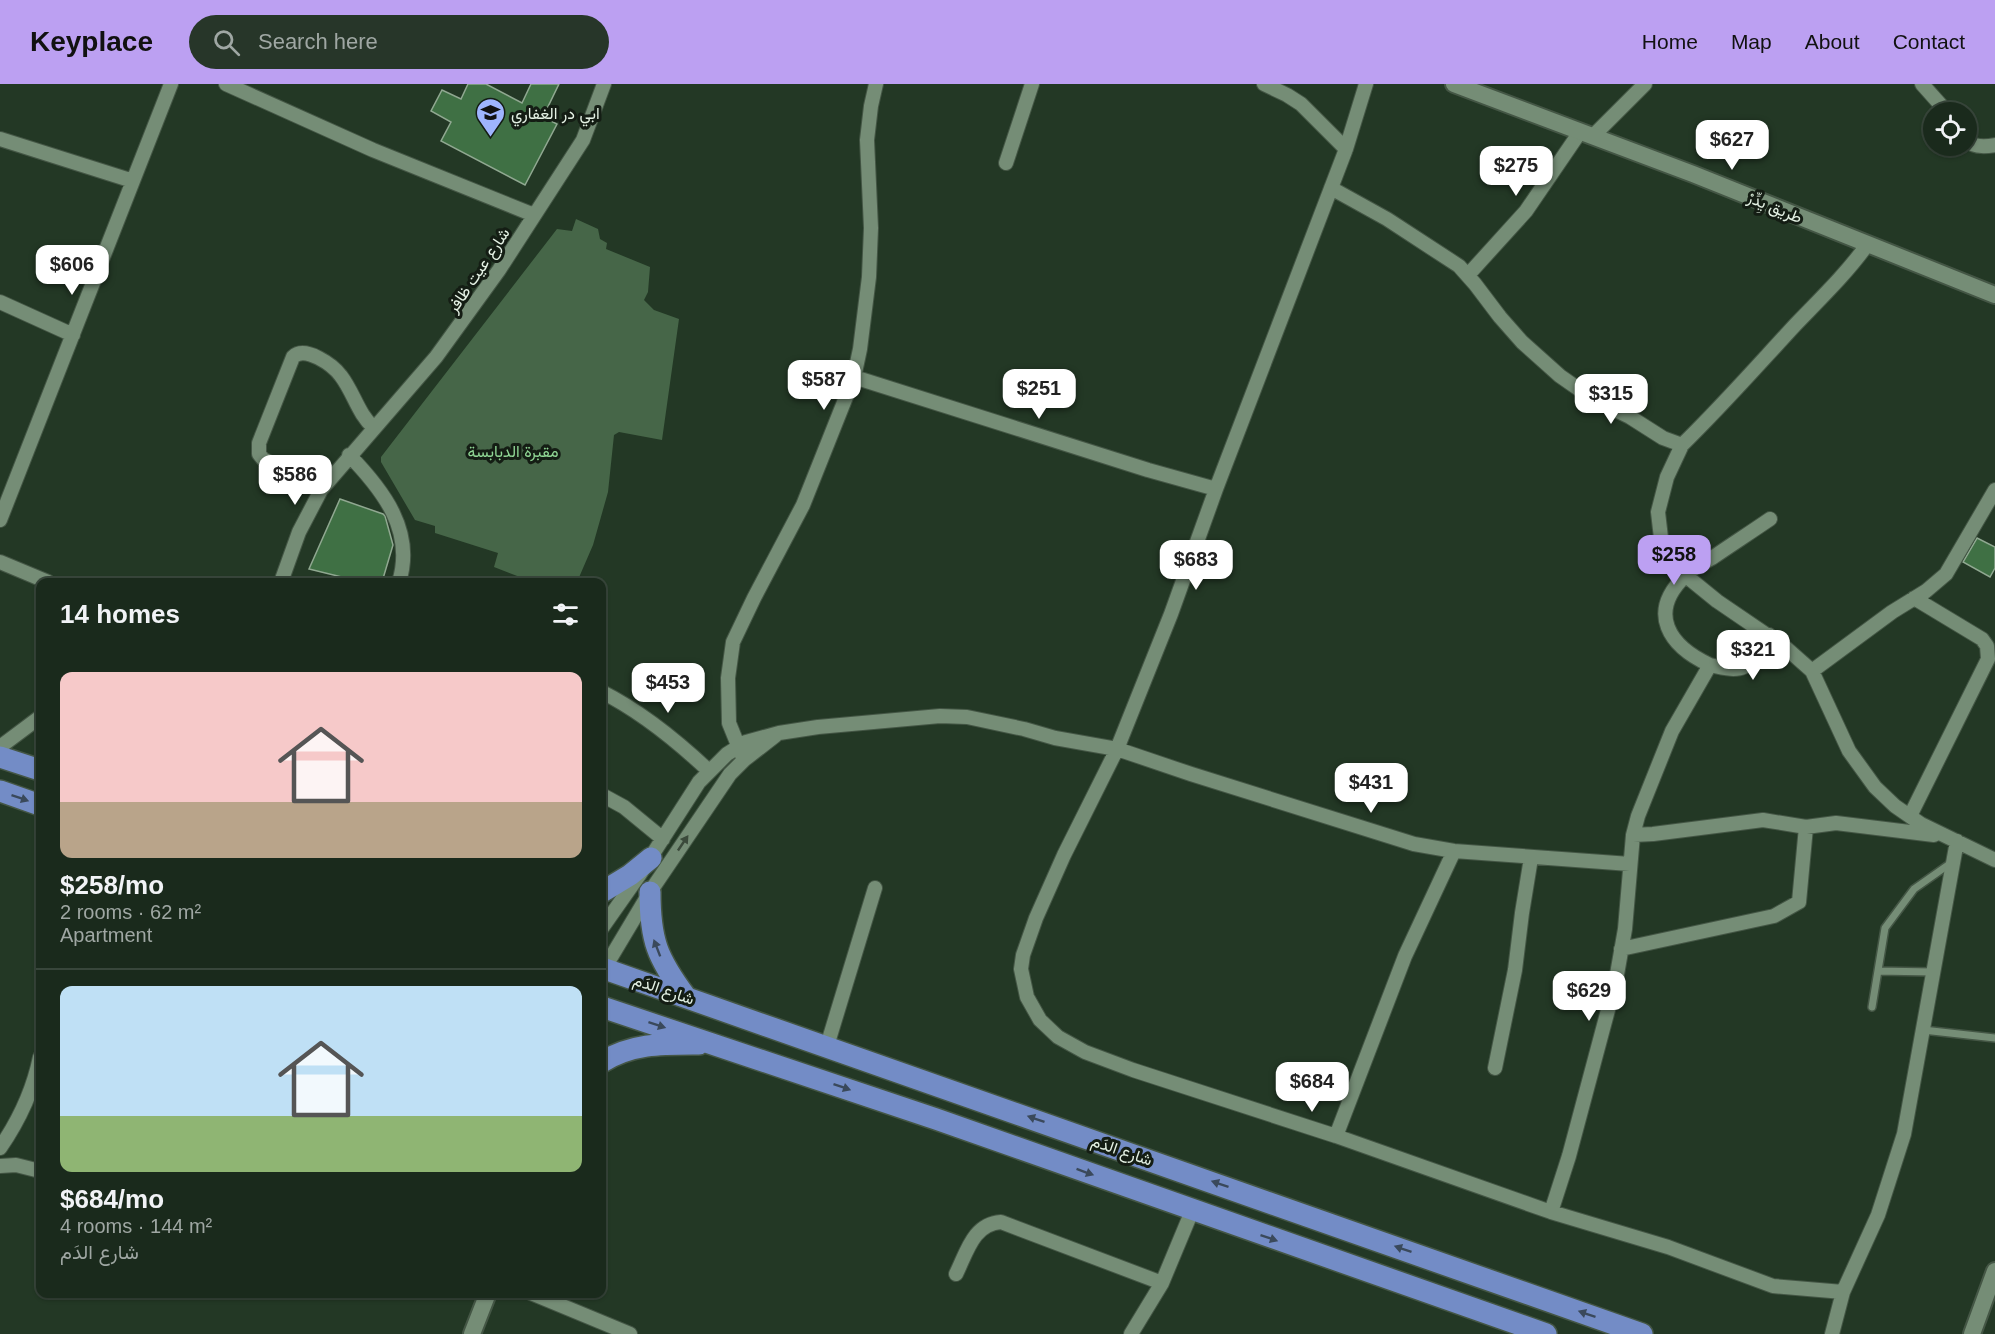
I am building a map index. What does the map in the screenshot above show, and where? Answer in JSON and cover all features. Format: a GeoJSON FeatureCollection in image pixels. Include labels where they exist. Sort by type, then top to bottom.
{"type":"FeatureCollection","features":[{"type":"Feature","properties":{"kind":"main road"},"geometry":{"type":"LineString","coordinates":[[0,757],[36,769]]}},
{"type":"Feature","properties":{"kind":"main road"},"geometry":{"type":"LineString","coordinates":[[0,791],[36,804]]}},
{"type":"Feature","properties":{"kind":"main road"},"geometry":{"type":"LineString","coordinates":[[606,890],[630,875],[651,858]]}},
{"type":"Feature","properties":{"kind":"main road"},"geometry":{"type":"LineString","coordinates":[[650,892],[651,922],[655,945],[665,967],[686,997]]}},
{"type":"Feature","properties":{"kind":"main road","name":"شارع الدَم"},"geometry":{"type":"LineString","coordinates":[[606,972],[686,997],[827,1046],[1642,1334]]}},
{"type":"Feature","properties":{"kind":"main road","name":"شارع الدَم"},"geometry":{"type":"LineString","coordinates":[[606,1008],[936,1119],[1546,1334]]}},
{"type":"Feature","properties":{"kind":"main road"},"geometry":{"type":"LineString","coordinates":[[606,1060],[624,1050],[642,1046],[716,1044]]}},
{"type":"Feature","properties":{"kind":"street"},"geometry":{"type":"LineString","coordinates":[[0,520],[171,84]]}},
{"type":"Feature","properties":{"kind":"street"},"geometry":{"type":"LineString","coordinates":[[226,84],[373,150],[534,214]]}},
{"type":"Feature","properties":{"kind":"street","name":"شارع عيت ظافر"},"geometry":{"type":"LineString","coordinates":[[282,578],[299,532],[321,490],[429,365],[469,314],[583,140],[604,84]]}},
{"type":"Feature","properties":{"kind":"street"},"geometry":{"type":"LineString","coordinates":[[744,760],[729,723],[728,678],[733,642],[803,505],[854,377],[860,349],[869,277],[871,228],[867,140],[876,84]]}},
{"type":"Feature","properties":{"kind":"street"},"geometry":{"type":"LineString","coordinates":[[1006,163],[1032,84]]}},
{"type":"Feature","properties":{"kind":"street"},"geometry":{"type":"LineString","coordinates":[[1264,84],[1301,104],[1347,149]]}},
{"type":"Feature","properties":{"kind":"street"},"geometry":{"type":"LineString","coordinates":[[1366,84],[1347,149],[1216,489],[1171,614],[1117,749],[1064,855],[1036,918],[1023,955],[1022,969],[1023,982],[1033,1010],[1047,1029],[1086,1053],[1551,1212],[1668,1247],[1773,1286],[1843,1292]]}},
{"type":"Feature","properties":{"kind":"street","name":"طريق يِدِّرْ"},"geometry":{"type":"LineString","coordinates":[[1454,84],[1995,295]]}},
{"type":"Feature","properties":{"kind":"street"},"geometry":{"type":"LineString","coordinates":[[1468,275],[1526,211],[1587,134],[1645,84]]}},
{"type":"Feature","properties":{"kind":"street"},"geometry":{"type":"LineString","coordinates":[[1922,84],[1938,102]]}},
{"type":"Feature","properties":{"kind":"street"},"geometry":{"type":"LineString","coordinates":[[0,139],[133,181]]}},
{"type":"Feature","properties":{"kind":"street"},"geometry":{"type":"LineString","coordinates":[[1977,146],[1995,145]]}},
{"type":"Feature","properties":{"kind":"street"},"geometry":{"type":"LineString","coordinates":[[1331,188],[1388,219],[1459,266],[1522,342],[1560,376],[1593,399],[1630,417],[1663,438],[1682,445]]}},
{"type":"Feature","properties":{"kind":"street"},"geometry":{"type":"LineString","coordinates":[[1867,245],[1848,271],[1795,325],[1727,401],[1682,445],[1668,477],[1658,512],[1661,538],[1675,563],[1685,575],[1717,601],[1769,635],[1812,671],[1849,751],[1875,787],[1895,806],[1921,824],[1995,860]]}},
{"type":"Feature","properties":{"kind":"street"},"geometry":{"type":"LineString","coordinates":[[0,302],[73,335]]}},
{"type":"Feature","properties":{"kind":"street"},"geometry":{"type":"LineString","coordinates":[[321,490],[263,459],[259,454],[259,443],[293,357],[303,352],[336,370],[366,421],[374,428]]}},
{"type":"Feature","properties":{"kind":"street"},"geometry":{"type":"LineString","coordinates":[[854,377],[1137,467],[1216,489]]}},
{"type":"Feature","properties":{"kind":"street"},"geometry":{"type":"LineString","coordinates":[[349,455],[386,497],[401,533],[400,578]]}},
{"type":"Feature","properties":{"kind":"street"},"geometry":{"type":"LineString","coordinates":[[1812,671],[1892,612],[1926,591],[1946,574],[1995,490]]}},
{"type":"Feature","properties":{"kind":"street"},"geometry":{"type":"LineString","coordinates":[[1769,635],[1752,662],[1742,670],[1728,670],[1710,665],[1679,646],[1667,626],[1665,606],[1672,591],[1685,575],[1770,519]]}},
{"type":"Feature","properties":{"kind":"street"},"geometry":{"type":"LineString","coordinates":[[0,562],[38,578]]}},
{"type":"Feature","properties":{"kind":"street"},"geometry":{"type":"LineString","coordinates":[[1910,816],[1988,659],[1988,652],[1982,639],[1914,598]]}},
{"type":"Feature","properties":{"kind":"street"},"geometry":{"type":"LineString","coordinates":[[1551,1212],[1569,1156],[1616,980],[1628,895],[1633,835],[1638,816],[1672,731],[1710,665]]}},
{"type":"Feature","properties":{"kind":"street"},"geometry":{"type":"LineString","coordinates":[[606,694],[636,711],[669,734],[709,771]]}},
{"type":"Feature","properties":{"kind":"street"},"geometry":{"type":"LineString","coordinates":[[606,922],[695,789],[709,771],[738,747],[746,742],[779,733],[901,719],[967,717],[1055,738],[1117,749],[1414,844],[1454,851],[1630,864]]}},
{"type":"Feature","properties":{"kind":"street"},"geometry":{"type":"LineString","coordinates":[[0,747],[36,720]]}},
{"type":"Feature","properties":{"kind":"street"},"geometry":{"type":"LineString","coordinates":[[606,964],[650,892],[730,774],[779,733]]}},
{"type":"Feature","properties":{"kind":"street"},"geometry":{"type":"LineString","coordinates":[[606,797],[624,807],[663,839]]}},
{"type":"Feature","properties":{"kind":"street"},"geometry":{"type":"LineString","coordinates":[[1633,835],[1763,820],[1806,827],[1836,823],[1952,838]]}},
{"type":"Feature","properties":{"kind":"street"},"geometry":{"type":"LineString","coordinates":[[1621,949],[1774,916],[1799,902],[1806,827]]}},
{"type":"Feature","properties":{"kind":"street"},"geometry":{"type":"LineString","coordinates":[[1832,1334],[1843,1292],[1878,1215],[1904,1134],[1953,862],[1952,838]]}},
{"type":"Feature","properties":{"kind":"street"},"geometry":{"type":"LineString","coordinates":[[1336,1137],[1405,956],[1454,851]]}},
{"type":"Feature","properties":{"kind":"street"},"geometry":{"type":"LineString","coordinates":[[1495,1068],[1515,970],[1531,858]]}},
{"type":"Feature","properties":{"kind":"street"},"geometry":{"type":"LineString","coordinates":[[827,1046],[875,888]]}},
{"type":"Feature","properties":{"kind":"street"},"geometry":{"type":"LineString","coordinates":[[0,1148],[20,1118],[36,1080]]}},
{"type":"Feature","properties":{"kind":"street"},"geometry":{"type":"LineString","coordinates":[[0,1166],[16,1165],[36,1170]]}},
{"type":"Feature","properties":{"kind":"street"},"geometry":{"type":"LineString","coordinates":[[1131,1334],[1162,1283],[1192,1210]]}},
{"type":"Feature","properties":{"kind":"street"},"geometry":{"type":"LineString","coordinates":[[956,1274],[980,1229],[989,1223],[1001,1222],[1162,1283]]}},
{"type":"Feature","properties":{"kind":"street"},"geometry":{"type":"LineString","coordinates":[[1972,1334],[1995,1271]]}},
{"type":"Feature","properties":{"kind":"street"},"geometry":{"type":"LineString","coordinates":[[472,1334],[486,1298]]}},
{"type":"Feature","properties":{"kind":"street"},"geometry":{"type":"LineString","coordinates":[[543,1298],[630,1334]]}},
{"type":"Feature","properties":{"kind":"lane"},"geometry":{"type":"LineString","coordinates":[[1872,1007],[1886,928],[1914,890],[1953,862]]}},
{"type":"Feature","properties":{"kind":"lane"},"geometry":{"type":"LineString","coordinates":[[1878,971],[1934,972]]}},
{"type":"Feature","properties":{"kind":"lane"},"geometry":{"type":"LineString","coordinates":[[1923,1030],[1995,1038]]}},
{"type":"Feature","properties":{"kind":"green space","name":"مقبرة الدبابسة"},"geometry":{"type":"Polygon","coordinates":[[[576,219],[598,229],[600,239],[607,243],[606,249],[650,267],[648,292],[644,300],[654,310],[679,319],[662,440],[619,432],[614,435],[608,492],[593,545],[579,578],[523,578],[494,567],[498,553],[435,533],[435,526],[415,520],[381,462],[381,457],[557,229],[572,231],[576,219]]]}},
{"type":"Feature","properties":{"kind":"building"},"geometry":{"type":"Polygon","coordinates":[[[468,84],[486,84],[522,103],[531,84],[559,84],[543,117],[557,124],[525,185],[441,141],[451,122],[431,111],[442,90],[461,99],[468,84]]]}},
{"type":"Feature","properties":{"kind":"building"},"geometry":{"type":"Polygon","coordinates":[[[340,499],[385,516],[393,545],[383,578],[346,578],[309,569],[340,499]]]}},
{"type":"Feature","properties":{"kind":"building"},"geometry":{"type":"Polygon","coordinates":[[[1977,538],[1995,547],[1995,568],[1990,577],[1963,562],[1977,538]]]}},
{"type":"Feature","properties":{"kind":"place","name":"ابي در الغفاري"},"geometry":{"type":"Point","coordinates":[490,138]}}]}
